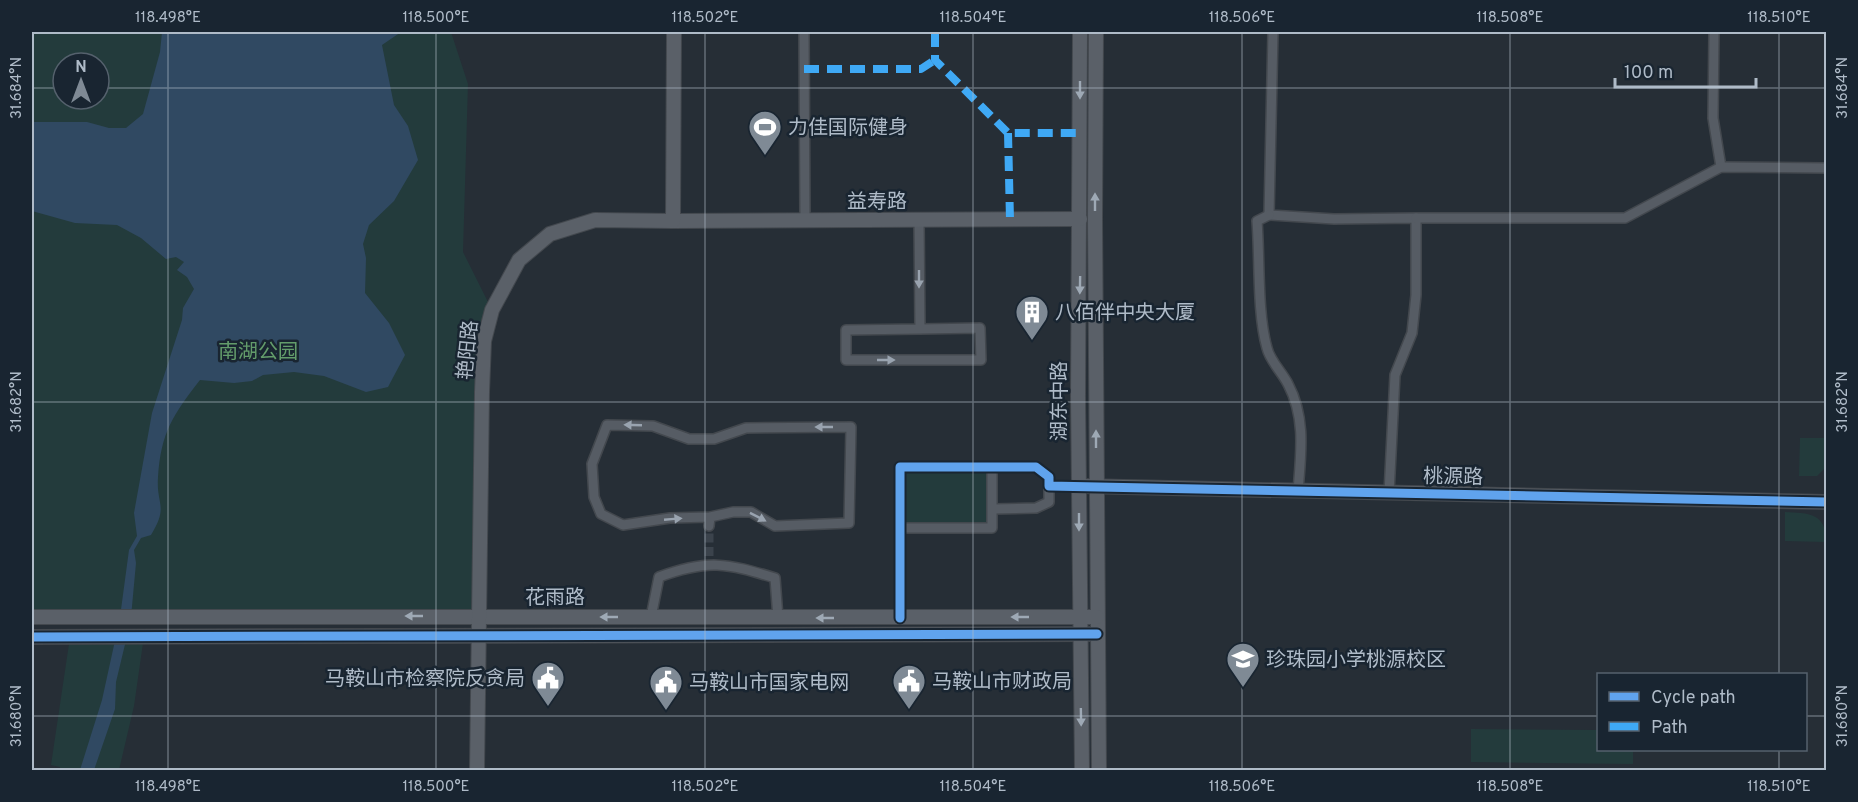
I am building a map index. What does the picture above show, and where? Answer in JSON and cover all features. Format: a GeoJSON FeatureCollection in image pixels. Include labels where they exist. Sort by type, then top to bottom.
{"type":"FeatureCollection","features":[{"type":"Feature","properties":{"kind":"street"},"geometry":{"type":"LineString","coordinates":[[673,221],[674,32]]}},
{"type":"Feature","properties":{"kind":"street"},"geometry":{"type":"LineString","coordinates":[[804,32],[806,220]]}},
{"type":"Feature","properties":{"kind":"street","name":"湖东中路"},"geometry":{"type":"LineString","coordinates":[[1080,32],[1079,634],[1082,771]]}},
{"type":"Feature","properties":{"kind":"street","name":"湖东中路"},"geometry":{"type":"LineString","coordinates":[[1096,32],[1096,486],[1100,771]]}},
{"type":"Feature","properties":{"kind":"street"},"geometry":{"type":"LineString","coordinates":[[1269,215],[1273,32]]}},
{"type":"Feature","properties":{"kind":"street"},"geometry":{"type":"LineString","coordinates":[[1714,32],[1713,118],[1722,167]]}},
{"type":"Feature","properties":{"kind":"street"},"geometry":{"type":"LineString","coordinates":[[1298,491],[1302,447],[1301,416],[1288,384],[1267,350],[1257,221],[1269,215],[1334,219],[1625,218],[1722,167],[1827,168]]}},
{"type":"Feature","properties":{"kind":"street"},"geometry":{"type":"LineString","coordinates":[[1389,493],[1395,375],[1412,333],[1416,295],[1416,218]]}},
{"type":"Feature","properties":{"kind":"street","name":"益寿路"},"geometry":{"type":"LineString","coordinates":[[673,221],[1080,219]]}},
{"type":"Feature","properties":{"kind":"street","name":"艳阳路"},"geometry":{"type":"LineString","coordinates":[[477,771],[484,341],[496,302],[519,260],[550,234],[595,220],[673,221]]}},
{"type":"Feature","properties":{"kind":"street"},"geometry":{"type":"LineString","coordinates":[[919,220],[920,329]]}},
{"type":"Feature","properties":{"kind":"street"},"geometry":{"type":"LineString","coordinates":[[980,328],[981,360],[846,360],[846,330],[920,329],[980,328]]}},
{"type":"Feature","properties":{"kind":"street"},"geometry":{"type":"LineString","coordinates":[[607,425],[653,426],[689,439],[714,439],[746,428],[851,427],[849,523],[775,526],[751,512],[733,512],[710,521],[670,518],[623,525],[601,514],[594,497],[592,464],[607,425]]}},
{"type":"Feature","properties":{"kind":"street"},"geometry":{"type":"LineString","coordinates":[[992,467],[992,528],[900,533],[900,468],[992,467],[1036,467],[1049,477],[1049,502],[1036,508],[993,509]]}},
{"type":"Feature","properties":{"kind":"street"},"geometry":{"type":"LineString","coordinates":[[1049,486],[1079,486]]}},
{"type":"Feature","properties":{"kind":"street","name":"桃源路"},"geometry":{"type":"LineString","coordinates":[[1079,486],[1827,502]]}},
{"type":"Feature","properties":{"kind":"street"},"geometry":{"type":"LineString","coordinates":[[651,617],[659,577],[710,561],[730,564],[775,578],[778,618]]}},
{"type":"Feature","properties":{"kind":"street"},"geometry":{"type":"LineString","coordinates":[[900,569],[900,618]]}},
{"type":"Feature","properties":{"kind":"street","name":"花雨路"},"geometry":{"type":"LineString","coordinates":[[32,617],[1097,617]]}},
{"type":"Feature","properties":{"kind":"street"},"geometry":{"type":"LineString","coordinates":[[32,637],[1097,634]]}},
{"type":"Feature","properties":{"kind":"green space","name":"南湖公园"},"geometry":{"type":"Polygon","coordinates":[[[32,32],[451,32],[468,84],[463,252],[492,310],[482,392],[480,616],[32,617],[32,32]]]}},
{"type":"Feature","properties":{"kind":"green space"},"geometry":{"type":"Polygon","coordinates":[[[1800,438],[1826,438],[1826,467],[1817,476],[1799,476],[1800,438]]]}},
{"type":"Feature","properties":{"kind":"green space"},"geometry":{"type":"Polygon","coordinates":[[[906,471],[987,471],[989,523],[906,523],[906,471]]]}},
{"type":"Feature","properties":{"kind":"green space"},"geometry":{"type":"Polygon","coordinates":[[[1785,512],[1808,514],[1820,520],[1826,542],[1785,541],[1785,512]]]}},
{"type":"Feature","properties":{"kind":"green space"},"geometry":{"type":"Polygon","coordinates":[[[144,636],[134,706],[119,770],[60,770],[60,767],[51,765],[70,637],[144,636]]]}},
{"type":"Feature","properties":{"kind":"green space"},"geometry":{"type":"Polygon","coordinates":[[[1471,729],[1597,730],[1597,751],[1633,751],[1633,764],[1471,762],[1471,729]]]}},
{"type":"Feature","properties":{"kind":"green space"},"geometry":{"type":"Polygon","coordinates":[[[661,769],[661,770],[477,770],[661,769]]]}},
{"type":"Feature","properties":{"kind":"water"},"geometry":{"type":"Polygon","coordinates":[[[162,32],[401,32],[382,45],[394,105],[408,126],[418,160],[394,201],[369,225],[363,244],[366,258],[365,293],[389,323],[405,355],[388,387],[366,392],[324,376],[294,372],[263,375],[252,381],[234,383],[200,380],[182,404],[165,436],[158,477],[161,511],[151,535],[141,538],[134,550],[136,563],[131,617],[120,617],[129,550],[137,536],[134,513],[152,413],[182,320],[183,308],[194,289],[187,277],[177,270],[184,262],[176,257],[166,259],[141,238],[117,225],[75,223],[32,211],[32,122],[87,122],[109,128],[126,128],[143,114],[160,52],[162,32]]]}},
{"type":"Feature","properties":{"kind":"water"},"geometry":{"type":"Polygon","coordinates":[[[116,636],[127,636],[116,682],[115,709],[94,770],[80,770],[102,700],[116,636]]]}},
{"type":"Feature","properties":{"kind":"tunnel"},"geometry":{"type":"LineString","coordinates":[[709,526],[709,556]]}},
{"type":"Feature","properties":{"kind":"tunnel"},"geometry":{"type":"LineString","coordinates":[[900,538],[900,569]]}},
{"type":"Feature","properties":{"kind":"marked path"},"geometry":{"type":"LineString","coordinates":[[935,32],[935,60],[1008,133],[1080,133]]}},
{"type":"Feature","properties":{"kind":"marked path"},"geometry":{"type":"LineString","coordinates":[[804,69],[921,69],[935,60]]}},
{"type":"Feature","properties":{"kind":"marked path"},"geometry":{"type":"LineString","coordinates":[[1008,133],[1010,220]]}},
{"type":"Feature","properties":{"kind":"cycle path"},"geometry":{"type":"LineString","coordinates":[[900,618],[900,467],[1036,467],[1049,477],[1049,486],[1826,502]]}},
{"type":"Feature","properties":{"kind":"cycle path"},"geometry":{"type":"LineString","coordinates":[[32,637],[1097,634]]}},
{"type":"Feature","properties":{"kind":"place","name":"力佳国际健身"},"geometry":{"type":"Point","coordinates":[765,156]}},
{"type":"Feature","properties":{"kind":"place","name":"八佰伴中央大厦"},"geometry":{"type":"Point","coordinates":[1032,341]}},
{"type":"Feature","properties":{"kind":"place","name":"珍珠园小学桃源校区"},"geometry":{"type":"Point","coordinates":[1243,688]}},
{"type":"Feature","properties":{"kind":"place","name":"马鞍山市检察院反贪局"},"geometry":{"type":"Point","coordinates":[548,707]}},
{"type":"Feature","properties":{"kind":"place","name":"马鞍山市财政局"},"geometry":{"type":"Point","coordinates":[909,710]}},
{"type":"Feature","properties":{"kind":"place","name":"马鞍山市国家电网"},"geometry":{"type":"Point","coordinates":[666,711]}}]}
